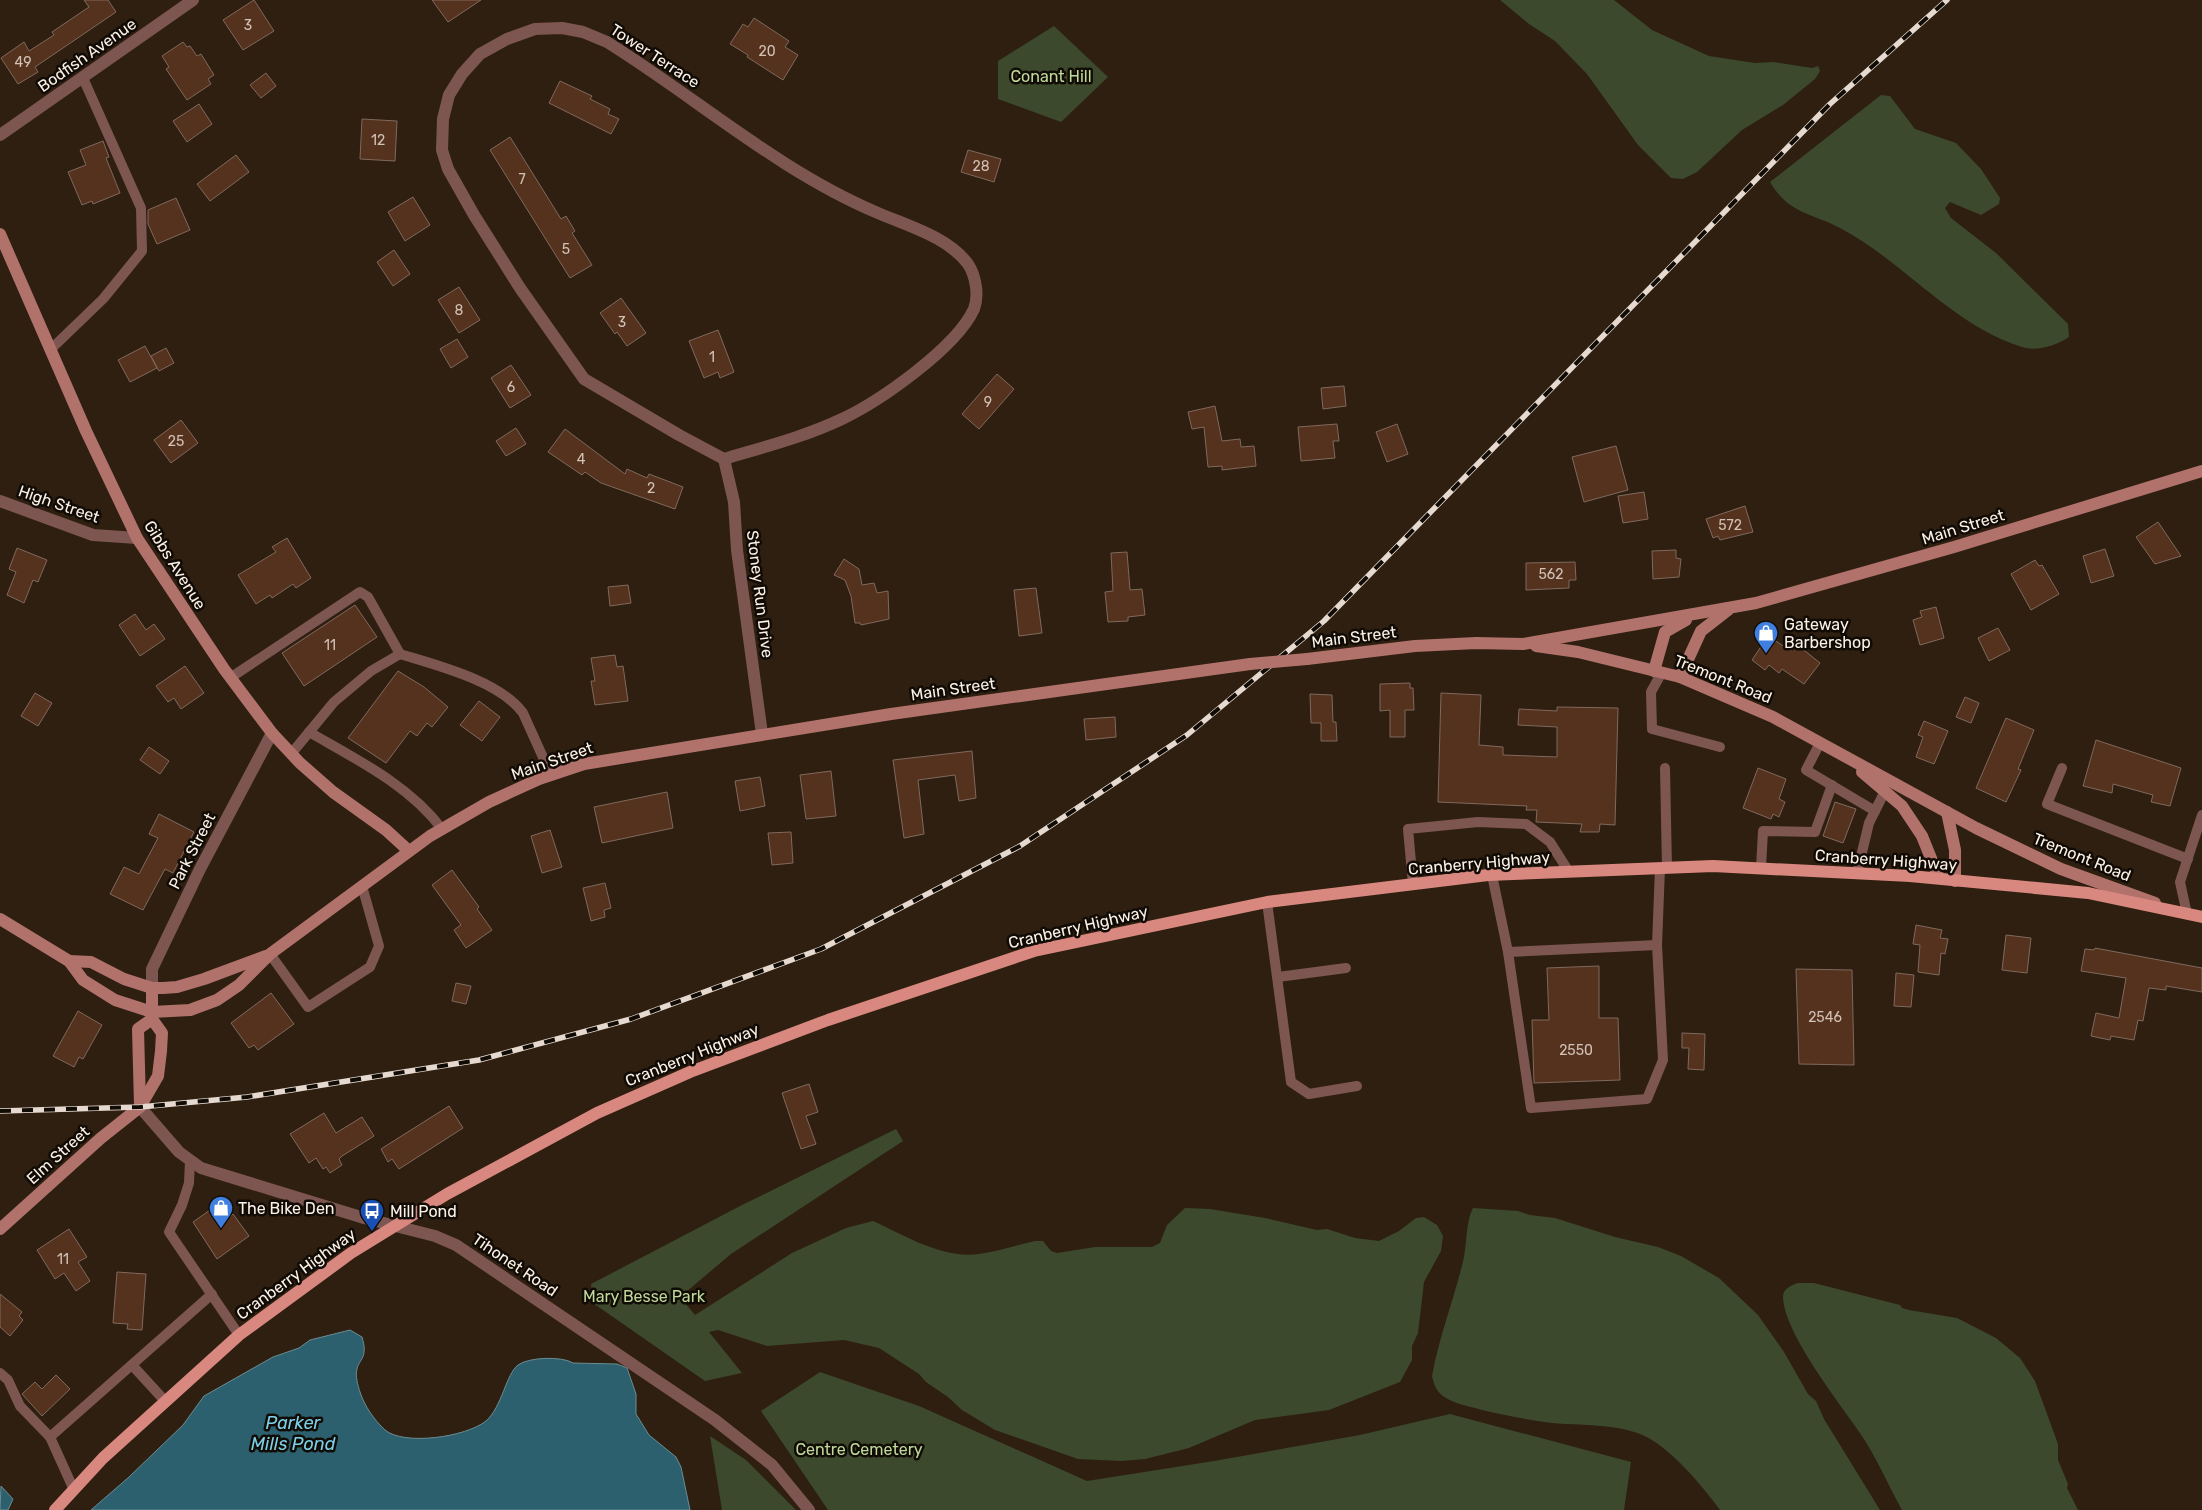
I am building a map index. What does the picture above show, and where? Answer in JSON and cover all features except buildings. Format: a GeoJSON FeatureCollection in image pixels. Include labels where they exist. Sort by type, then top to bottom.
{"type":"FeatureCollection","features":[{"type":"Feature","properties":{"kind":"main road","name":"Gibbs Avenue"},"geometry":{"type":"LineString","coordinates":[[0,234],[50,350],[137,538],[230,678],[272,733],[314,776],[386,830],[409,852]]}},
{"type":"Feature","properties":{"kind":"main road","name":"Main Street"},"geometry":{"type":"LineString","coordinates":[[0,919],[69,961],[83,980],[115,1000],[152,1015],[190,1010],[217,1000],[239,985],[270,954],[442,829],[490,802],[551,775],[584,764],[762,734],[1250,664],[1415,646],[1476,643],[1523,644],[1693,616],[1732,608],[1944,550],[2202,471]]}},
{"type":"Feature","properties":{"kind":"main road","name":"Main Street"},"geometry":{"type":"LineString","coordinates":[[1680,677],[1701,631],[1732,608]]}},
{"type":"Feature","properties":{"kind":"main road","name":"Main Street"},"geometry":{"type":"LineString","coordinates":[[1658,672],[1665,632],[1693,616]]}},
{"type":"Feature","properties":{"kind":"main road","name":"Tremont Road"},"geometry":{"type":"LineString","coordinates":[[1523,644],[1578,652],[1680,677],[1773,717],[1947,812],[2061,869],[2184,913]]}},
{"type":"Feature","properties":{"kind":"main road","name":"Tremont Road"},"geometry":{"type":"LineString","coordinates":[[1843,756],[1902,806],[1922,836],[1939,878]]}},
{"type":"Feature","properties":{"kind":"main road"},"geometry":{"type":"LineString","coordinates":[[1947,812],[1955,850],[1955,881]]}},
{"type":"Feature","properties":{"kind":"main road","name":"Cranberry Highway"},"geometry":{"type":"LineString","coordinates":[[55,1510],[103,1458],[239,1336],[322,1273],[394,1226],[496,1167],[597,1113],[690,1072],[784,1035],[1034,951],[1267,902],[1492,875],[1713,866],[1939,878],[2088,893],[2202,917]]}},
{"type":"Feature","properties":{"kind":"main road","name":"Main Street"},"geometry":{"type":"LineString","coordinates":[[69,961],[91,962],[124,979],[152,988],[177,987],[195,982],[270,954]]}},
{"type":"Feature","properties":{"kind":"main road","name":"Elm Street"},"geometry":{"type":"LineString","coordinates":[[0,1229],[102,1138],[140,1107],[158,1076],[162,1033],[152,1015],[152,988]]}},
{"type":"Feature","properties":{"kind":"main road"},"geometry":{"type":"LineString","coordinates":[[140,1107],[138,1029],[152,1015]]}},
{"type":"Feature","properties":{"kind":"street","name":"Bodfish Avenue"},"geometry":{"type":"LineString","coordinates":[[0,135],[193,0]]}},
{"type":"Feature","properties":{"kind":"street","name":"Tower Terrace"},"geometry":{"type":"LineString","coordinates":[[562,28],[583,32],[607,42],[838,196],[931,236],[952,248],[969,265],[977,286],[974,308],[962,326],[945,345],[908,378],[865,408],[827,426],[780,443],[724,459],[584,379],[520,288],[474,215],[448,169],[442,150],[443,119],[449,95],[462,74],[480,54],[508,38],[535,29],[562,28]]}},
{"type":"Feature","properties":{"kind":"street","name":"Stoney Run Drive"},"geometry":{"type":"LineString","coordinates":[[724,459],[734,502],[737,550],[762,734]]}},
{"type":"Feature","properties":{"kind":"street","name":"High Street"},"geometry":{"type":"LineString","coordinates":[[0,501],[94,535],[137,538]]}},
{"type":"Feature","properties":{"kind":"street","name":"Park Street"},"geometry":{"type":"LineString","coordinates":[[152,988],[152,969],[200,869],[272,733]]}},
{"type":"Feature","properties":{"kind":"street","name":"Tihonet Road"},"geometry":{"type":"LineString","coordinates":[[140,1107],[190,1161],[214,1173],[456,1244],[715,1420],[772,1465],[810,1510]]}},
{"type":"Feature","properties":{"kind":"lane"},"geometry":{"type":"LineString","coordinates":[[50,350],[103,300],[142,251],[141,208],[83,78]]}},
{"type":"Feature","properties":{"kind":"lane"},"geometry":{"type":"LineString","coordinates":[[230,678],[360,592],[368,596],[400,654],[473,678],[517,705],[551,775]]}},
{"type":"Feature","properties":{"kind":"lane"},"geometry":{"type":"LineString","coordinates":[[291,754],[334,702],[372,670],[400,654]]}},
{"type":"Feature","properties":{"kind":"lane"},"geometry":{"type":"LineString","coordinates":[[1658,672],[1651,692],[1652,729],[1720,747]]}},
{"type":"Feature","properties":{"kind":"lane"},"geometry":{"type":"LineString","coordinates":[[309,732],[356,759],[416,800],[442,829]]}},
{"type":"Feature","properties":{"kind":"lane"},"geometry":{"type":"LineString","coordinates":[[1820,743],[1806,770],[1875,811]]}},
{"type":"Feature","properties":{"kind":"lane"},"geometry":{"type":"LineString","coordinates":[[1492,875],[1508,952],[1531,1108],[1647,1099],[1664,1060],[1657,945],[1663,868],[1665,768]]}},
{"type":"Feature","properties":{"kind":"lane"},"geometry":{"type":"LineString","coordinates":[[2062,768],[2047,804],[2188,858]]}},
{"type":"Feature","properties":{"kind":"lane"},"geometry":{"type":"LineString","coordinates":[[1760,868],[1763,831],[1815,832],[1832,785]]}},
{"type":"Feature","properties":{"kind":"lane"},"geometry":{"type":"LineString","coordinates":[[1857,873],[1869,823],[1884,791]]}},
{"type":"Feature","properties":{"kind":"lane"},"geometry":{"type":"LineString","coordinates":[[2184,913],[2180,882],[2202,815]]}},
{"type":"Feature","properties":{"kind":"lane"},"geometry":{"type":"LineString","coordinates":[[1413,884],[1408,829],[1478,822],[1526,824],[1550,842],[1568,872]]}},
{"type":"Feature","properties":{"kind":"lane"},"geometry":{"type":"LineString","coordinates":[[270,954],[308,1007],[370,967],[378,946],[362,886]]}},
{"type":"Feature","properties":{"kind":"lane"},"geometry":{"type":"LineString","coordinates":[[1267,902],[1291,1082],[1310,1094],[1356,1086]]}},
{"type":"Feature","properties":{"kind":"lane"},"geometry":{"type":"LineString","coordinates":[[1508,952],[1657,945]]}},
{"type":"Feature","properties":{"kind":"lane"},"geometry":{"type":"LineString","coordinates":[[1278,977],[1346,968]]}},
{"type":"Feature","properties":{"kind":"lane"},"geometry":{"type":"LineString","coordinates":[[190,1161],[189,1183],[182,1205],[169,1232],[239,1336]]}},
{"type":"Feature","properties":{"kind":"lane"},"geometry":{"type":"LineString","coordinates":[[50,1437],[212,1294]]}},
{"type":"Feature","properties":{"kind":"lane"},"geometry":{"type":"LineString","coordinates":[[132,1364],[165,1401]]}},
{"type":"Feature","properties":{"kind":"lane"},"geometry":{"type":"LineString","coordinates":[[0,1373],[8,1380],[20,1406],[50,1437],[74,1490]]}},
{"type":"Feature","properties":{"kind":"green space"},"geometry":{"type":"Polygon","coordinates":[[[1500,0],[1614,0],[1652,30],[1709,56],[1755,63],[1774,62],[1812,68],[1818,66],[1820,71],[1815,79],[1783,105],[1742,130],[1697,172],[1683,179],[1671,178],[1638,145],[1587,74],[1555,41],[1529,24],[1500,0]]]}},
{"type":"Feature","properties":{"kind":"green space","name":"Conant Hill"},"geometry":{"type":"Polygon","coordinates":[[[1054,26],[1108,77],[1061,122],[998,99],[998,61],[1054,26]]]}},
{"type":"Feature","properties":{"kind":"green space"},"geometry":{"type":"Polygon","coordinates":[[[1881,95],[1890,96],[1915,129],[1956,143],[1981,169],[2000,198],[1999,204],[1981,215],[1950,202],[1945,208],[1951,218],[1996,253],[2068,324],[2069,337],[2059,343],[2034,349],[2022,347],[1996,337],[1950,308],[1862,241],[1838,227],[1800,211],[1784,200],[1777,192],[1770,182],[1881,95]]]}},
{"type":"Feature","properties":{"kind":"green space","name":"Mary Besse Park"},"geometry":{"type":"Polygon","coordinates":[[[896,1129],[903,1141],[731,1254],[680,1297],[695,1315],[792,1253],[846,1228],[873,1221],[924,1245],[938,1250],[965,1255],[986,1253],[1035,1241],[1043,1241],[1051,1251],[1057,1253],[1095,1247],[1152,1247],[1160,1243],[1167,1225],[1185,1208],[1210,1209],[1265,1218],[1317,1230],[1327,1229],[1355,1238],[1379,1241],[1399,1231],[1416,1218],[1424,1217],[1437,1225],[1443,1236],[1441,1251],[1424,1282],[1418,1333],[1412,1346],[1412,1360],[1400,1382],[1329,1410],[1255,1420],[1189,1448],[1145,1459],[1122,1461],[1078,1459],[995,1430],[962,1410],[948,1397],[926,1382],[919,1374],[879,1348],[844,1340],[767,1346],[718,1330],[709,1332],[742,1373],[705,1381],[593,1303],[591,1284],[742,1205],[896,1129]]]}},
{"type":"Feature","properties":{"kind":"green space"},"geometry":{"type":"Polygon","coordinates":[[[1473,1208],[1518,1211],[1530,1215],[1555,1218],[1615,1237],[1658,1247],[1681,1256],[1719,1278],[1758,1315],[1784,1352],[1808,1394],[1816,1401],[1824,1419],[1880,1510],[1720,1510],[1683,1465],[1660,1445],[1637,1433],[1610,1427],[1555,1423],[1513,1417],[1452,1401],[1443,1396],[1437,1390],[1432,1376],[1464,1257],[1468,1225],[1473,1208]]]}},
{"type":"Feature","properties":{"kind":"green space"},"geometry":{"type":"Polygon","coordinates":[[[1798,1283],[1814,1283],[1900,1305],[1902,1308],[1909,1310],[1957,1318],[1996,1338],[2020,1358],[2035,1381],[2058,1444],[2058,1460],[2068,1484],[2067,1488],[2078,1510],[1902,1510],[1866,1442],[1814,1367],[1792,1329],[1786,1312],[1783,1294],[1786,1289],[1798,1283]]]}},
{"type":"Feature","properties":{"kind":"green space","name":"Centre Cemetery"},"geometry":{"type":"Polygon","coordinates":[[[820,1372],[919,1406],[1087,1481],[1360,1435],[1450,1414],[1631,1462],[1624,1510],[828,1510],[761,1411],[820,1372]]]}},
{"type":"Feature","properties":{"kind":"green space"},"geometry":{"type":"Polygon","coordinates":[[[710,1436],[746,1460],[796,1510],[722,1510],[710,1436]]]}},
{"type":"Feature","properties":{"kind":"water","name":"Parker Mills Pond"},"geometry":{"type":"Polygon","coordinates":[[[350,1330],[362,1337],[364,1344],[364,1354],[356,1374],[358,1387],[364,1402],[373,1417],[385,1430],[406,1438],[450,1435],[477,1427],[486,1421],[496,1408],[514,1369],[523,1362],[554,1358],[573,1363],[617,1364],[627,1368],[636,1394],[636,1414],[649,1435],[676,1457],[681,1467],[690,1510],[91,1510],[129,1477],[183,1425],[204,1396],[273,1357],[299,1348],[310,1340],[350,1330]]]}},
{"type":"Feature","properties":{"kind":"water"},"geometry":{"type":"Polygon","coordinates":[[[1,1486],[13,1499],[8,1510],[0,1510],[1,1486]]]}},
{"type":"Feature","properties":{"kind":"railway"},"geometry":{"type":"LineString","coordinates":[[0,1111],[140,1107],[247,1097],[479,1060],[631,1019],[821,949],[1020,846],[1187,735],[1324,621],[1830,104],[1947,0]]}},
{"type":"Feature","properties":{"kind":"place","name":"Gateway Barbershop"},"geometry":{"type":"Point","coordinates":[1766,654]}},
{"type":"Feature","properties":{"kind":"place","name":"The Bike Den"},"geometry":{"type":"Point","coordinates":[221,1229]}},
{"type":"Feature","properties":{"kind":"place","name":"Mill Pond"},"geometry":{"type":"Point","coordinates":[372,1232]}}]}
